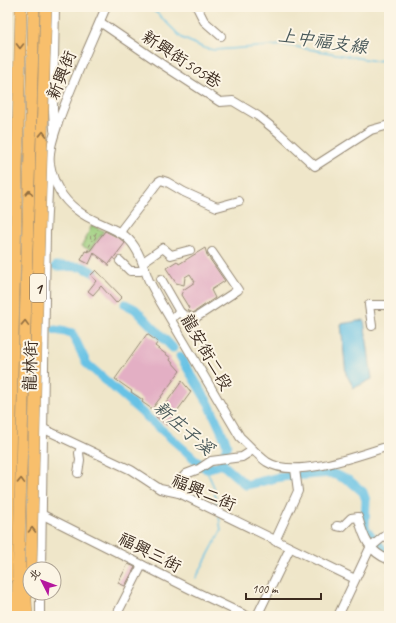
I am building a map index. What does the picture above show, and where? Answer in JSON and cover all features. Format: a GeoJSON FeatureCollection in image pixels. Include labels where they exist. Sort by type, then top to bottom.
{"type":"FeatureCollection","features":[{"type":"Feature","properties":{"kind":"highway","name":"1"},"geometry":{"type":"LineString","coordinates":[[17,616],[12,523],[21,7]]}},
{"type":"Feature","properties":{"kind":"highway","name":"1"},"geometry":{"type":"LineString","coordinates":[[7,578],[12,523],[34,7]]}},
{"type":"Feature","properties":{"kind":"highway","name":"1"},"geometry":{"type":"LineString","coordinates":[[31,561],[46,7]]}},
{"type":"Feature","properties":{"kind":"highway"},"geometry":{"type":"LineString","coordinates":[[12,523],[27,591],[29,616]]}},
{"type":"Feature","properties":{"kind":"highway"},"geometry":{"type":"LineString","coordinates":[[29,616],[30,601]]}},
{"type":"Feature","properties":{"kind":"street"},"geometry":{"type":"LineString","coordinates":[[54,135],[55,7]]}},
{"type":"Feature","properties":{"kind":"street"},"geometry":{"type":"LineString","coordinates":[[197,7],[204,21],[221,36]]}},
{"type":"Feature","properties":{"kind":"street","name":"新興街"},"geometry":{"type":"LineString","coordinates":[[48,160],[54,135],[67,98],[105,9]]}},
{"type":"Feature","properties":{"kind":"street","name":"新興街505巷"},"geometry":{"type":"LineString","coordinates":[[100,22],[220,102],[233,101],[258,116],[315,166],[371,130],[389,125]]}},
{"type":"Feature","properties":{"kind":"street","name":"龍安街二段"},"geometry":{"type":"LineString","coordinates":[[48,160],[55,182],[66,200],[89,219],[126,237],[134,246],[161,303],[240,437],[268,463],[296,470],[334,463],[389,446]]}},
{"type":"Feature","properties":{"kind":"street","name":"龍林街"},"geometry":{"type":"LineString","coordinates":[[41,561],[48,160]]}},
{"type":"Feature","properties":{"kind":"street"},"geometry":{"type":"LineString","coordinates":[[119,233],[161,180],[217,207],[238,201]]}},
{"type":"Feature","properties":{"kind":"street"},"geometry":{"type":"LineString","coordinates":[[120,261],[130,271],[140,271],[163,248],[171,255],[190,250]]}},
{"type":"Feature","properties":{"kind":"street"},"geometry":{"type":"LineString","coordinates":[[161,279],[180,312],[185,316],[189,316],[192,320],[238,290],[212,252]]}},
{"type":"Feature","properties":{"kind":"street"},"geometry":{"type":"LineString","coordinates":[[372,326],[369,305],[389,305]]}},
{"type":"Feature","properties":{"kind":"street"},"geometry":{"type":"LineString","coordinates":[[171,318],[180,312]]}},
{"type":"Feature","properties":{"kind":"street","name":"福興二街"},"geometry":{"type":"LineString","coordinates":[[44,429],[131,470],[160,489],[179,493],[355,579]]}},
{"type":"Feature","properties":{"kind":"street"},"geometry":{"type":"LineString","coordinates":[[78,473],[80,460],[79,453],[81,447]]}},
{"type":"Feature","properties":{"kind":"street"},"geometry":{"type":"LineString","coordinates":[[179,493],[181,479],[186,474],[221,459],[242,457],[253,450]]}},
{"type":"Feature","properties":{"kind":"street"},"geometry":{"type":"LineString","coordinates":[[275,541],[298,491],[296,470]]}},
{"type":"Feature","properties":{"kind":"street","name":"福興三街"},"geometry":{"type":"LineString","coordinates":[[41,514],[244,615]]}},
{"type":"Feature","properties":{"kind":"street"},"geometry":{"type":"LineString","coordinates":[[338,526],[342,526],[351,518],[358,517],[370,548],[380,556],[389,560]]}},
{"type":"Feature","properties":{"kind":"street"},"geometry":{"type":"LineString","coordinates":[[338,616],[370,548],[389,532]]}},
{"type":"Feature","properties":{"kind":"street"},"geometry":{"type":"LineString","coordinates":[[257,616],[290,548]]}},
{"type":"Feature","properties":{"kind":"street"},"geometry":{"type":"LineString","coordinates":[[116,616],[142,565]]}},
{"type":"Feature","properties":{"kind":"street"},"geometry":{"type":"LineString","coordinates":[[40,601],[40,616]]}},
{"type":"Feature","properties":{"kind":"path"},"geometry":{"type":"LineString","coordinates":[[92,240],[88,251],[110,266]]}},
{"type":"Feature","properties":{"kind":"green space"},"geometry":{"type":"Polygon","coordinates":[[[92,225],[104,231],[90,250],[82,246],[92,225]]]}},
{"type":"Feature","properties":{"kind":"water"},"geometry":{"type":"Polygon","coordinates":[[[364,320],[372,379],[354,388],[346,374],[341,324],[364,320]]]}},
{"type":"Feature","properties":{"kind":"building"},"geometry":{"type":"Polygon","coordinates":[[[105,231],[119,238],[125,243],[109,264],[94,253],[89,264],[81,260],[85,251],[89,252],[105,231]]]}},
{"type":"Feature","properties":{"kind":"building"},"geometry":{"type":"Polygon","coordinates":[[[205,248],[207,255],[225,281],[211,290],[215,298],[193,313],[187,310],[189,308],[181,295],[183,290],[195,282],[190,274],[185,277],[184,285],[176,283],[166,268],[177,261],[179,264],[205,248]]]}},
{"type":"Feature","properties":{"kind":"building"},"geometry":{"type":"Polygon","coordinates":[[[96,270],[122,297],[116,303],[101,286],[93,295],[88,291],[96,281],[91,275],[96,270]]]}},
{"type":"Feature","properties":{"kind":"building"},"geometry":{"type":"Polygon","coordinates":[[[147,334],[158,342],[155,346],[171,358],[170,360],[180,371],[152,409],[142,402],[143,400],[131,392],[132,391],[115,379],[147,334]]]}},
{"type":"Feature","properties":{"kind":"building"},"geometry":{"type":"Polygon","coordinates":[[[182,381],[191,392],[167,425],[156,417],[182,381]]]}},
{"type":"Feature","properties":{"kind":"building"},"geometry":{"type":"Polygon","coordinates":[[[128,564],[135,567],[125,586],[118,583],[128,564]]]}},
{"type":"Feature","properties":{"kind":"waterway","name":"上中福支線"},"geometry":{"type":"LineString","coordinates":[[147,7],[157,13],[182,38],[204,48],[214,50],[285,45],[376,61],[389,59]]}},
{"type":"Feature","properties":{"kind":"waterway"},"geometry":{"type":"LineString","coordinates":[[56,266],[83,267],[94,273]]}},
{"type":"Feature","properties":{"kind":"waterway"},"geometry":{"type":"LineString","coordinates":[[125,304],[135,309],[173,348]]}},
{"type":"Feature","properties":{"kind":"waterway","name":"新庄子溪"},"geometry":{"type":"LineString","coordinates":[[55,330],[72,333],[87,364],[206,469],[222,464],[246,485],[280,477],[331,473],[350,481],[363,492],[366,500],[365,528],[384,551],[389,553]]}},
{"type":"Feature","properties":{"kind":"waterway"},"geometry":{"type":"LineString","coordinates":[[180,356],[209,404],[227,444],[222,464]]}},
{"type":"Feature","properties":{"kind":"waterway"},"geometry":{"type":"LineString","coordinates":[[206,469],[214,487],[217,508]]}},
{"type":"Feature","properties":{"kind":"waterway"},"geometry":{"type":"LineString","coordinates":[[196,578],[221,531],[219,516]]}},
{"type":"Feature","properties":{"kind":"tunnel"},"geometry":{"type":"LineString","coordinates":[[7,156],[34,157]]}},
{"type":"Feature","properties":{"kind":"tunnel"},"geometry":{"type":"LineString","coordinates":[[7,163],[34,163]]}}]}
